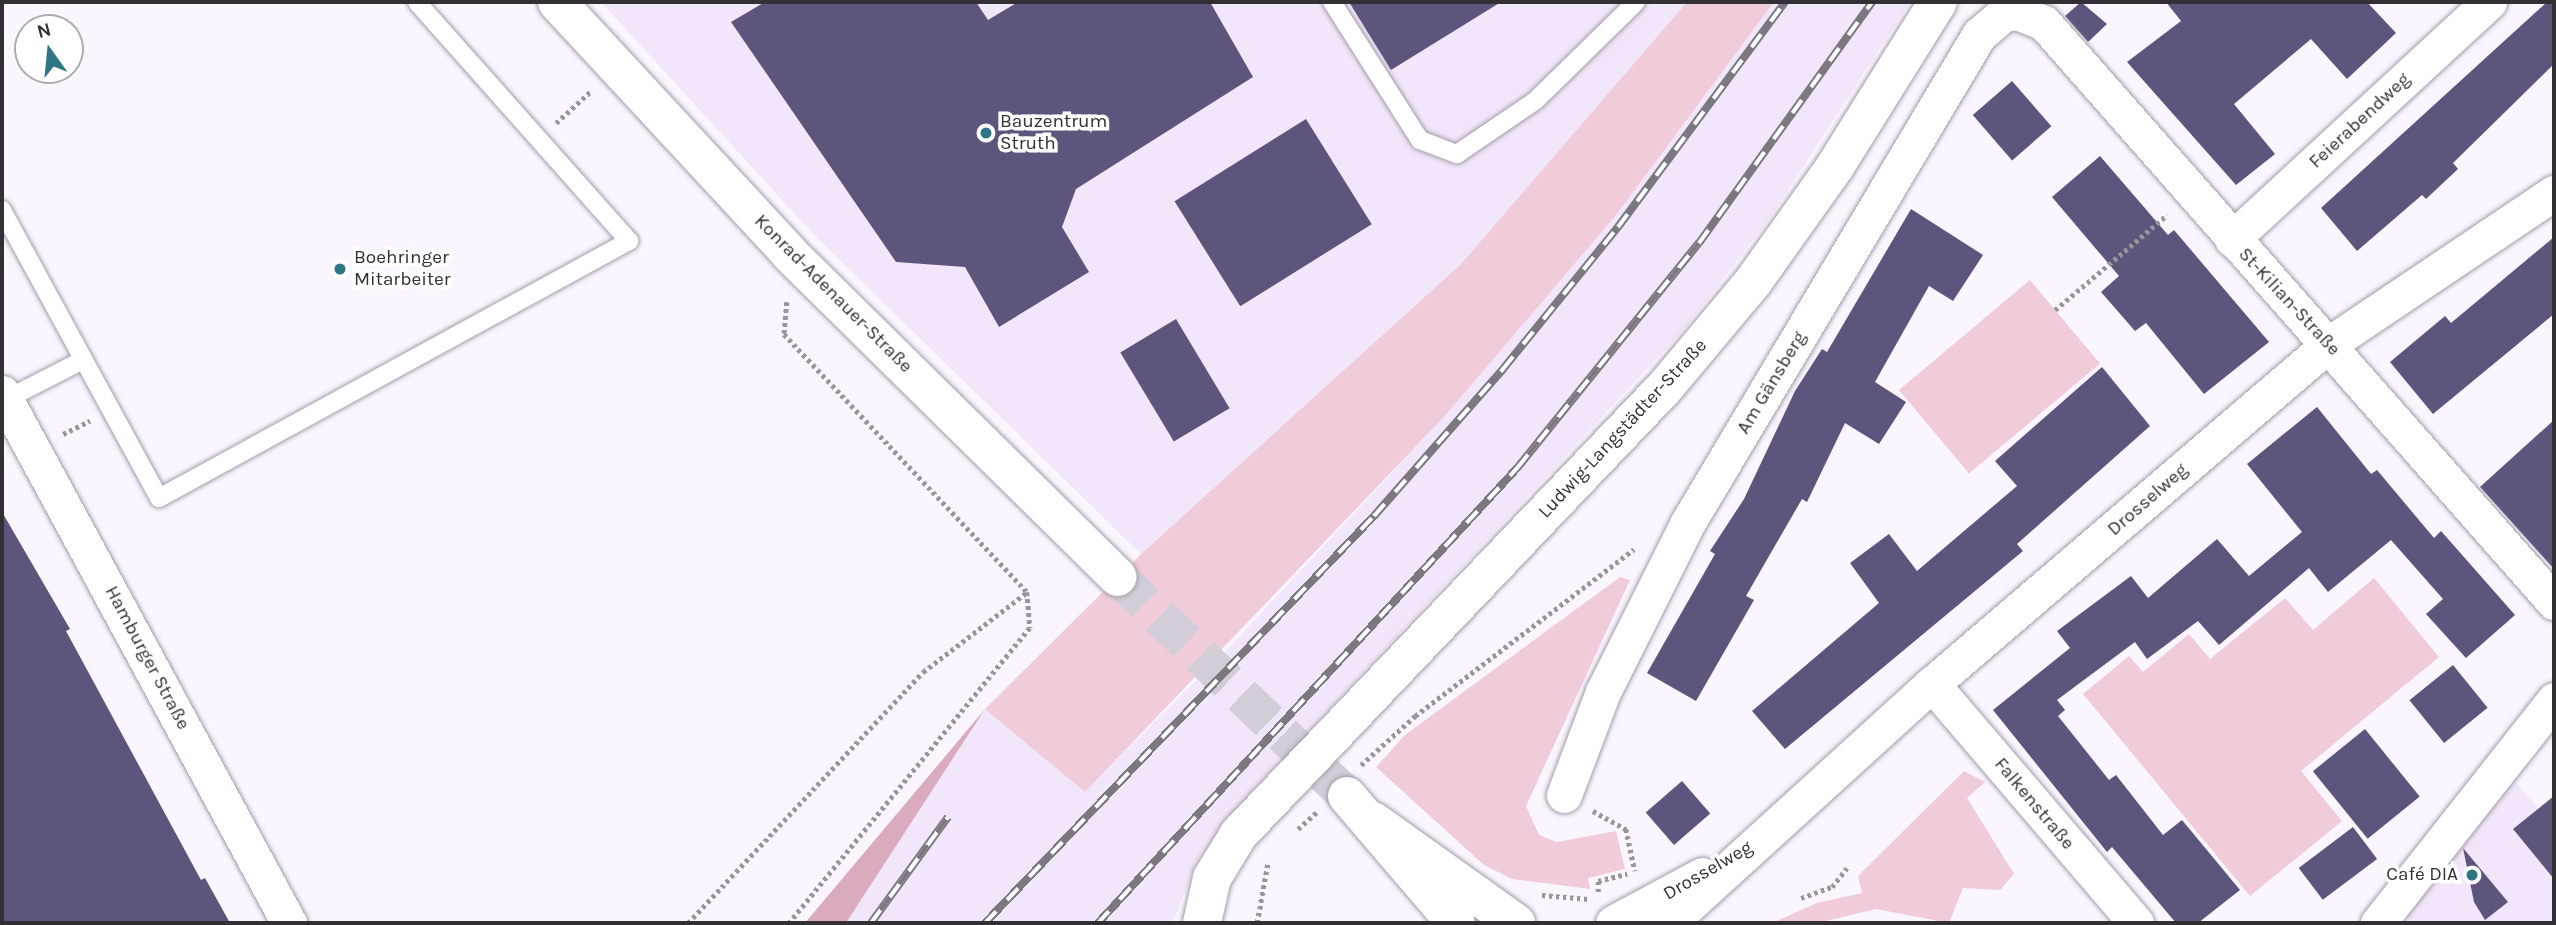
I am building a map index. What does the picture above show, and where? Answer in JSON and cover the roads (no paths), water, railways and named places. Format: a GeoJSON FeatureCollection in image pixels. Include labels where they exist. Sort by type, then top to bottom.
{"type":"FeatureCollection","features":[{"type":"Feature","properties":{"kind":"main road","name":"Konrad-Adenauer-Straße"},"geometry":{"type":"LineString","coordinates":[[557,2],[790,254],[1118,576]]}},
{"type":"Feature","properties":{"kind":"main road","name":"Ludwig-Langstädter-Straße"},"geometry":{"type":"LineString","coordinates":[[1202,923],[1224,855],[1710,335],[1836,165],[1938,2]]}},
{"type":"Feature","properties":{"kind":"main road"},"geometry":{"type":"LineString","coordinates":[[1456,923],[1360,809],[1526,909]]}},
{"type":"Feature","properties":{"kind":"main road","name":"Ludwig-Langstädter-Straße"},"geometry":{"type":"LineString","coordinates":[[1228,923],[1238,855],[1258,816]]}},
{"type":"Feature","properties":{"kind":"street","name":"Feierabendweg"},"geometry":{"type":"LineString","coordinates":[[2232,239],[2489,2]]}},
{"type":"Feature","properties":{"kind":"street","name":"St-Kilian-Straße"},"geometry":{"type":"LineString","coordinates":[[2018,7],[2043,23],[2554,602]]}},
{"type":"Feature","properties":{"kind":"street","name":"Am Gänsberg"},"geometry":{"type":"LineString","coordinates":[[1564,795],[1603,692],[1688,524],[1979,35],[2003,14],[2018,7]]}},
{"type":"Feature","properties":{"kind":"street","name":"Drosselweg"},"geometry":{"type":"LineString","coordinates":[[1669,923],[1766,838],[1932,684],[2329,344],[2554,192]]}},
{"type":"Feature","properties":{"kind":"street","name":"Hamburger Straße"},"geometry":{"type":"LineString","coordinates":[[4,397],[289,923]]}},
{"type":"Feature","properties":{"kind":"street","name":"Falkenstraße"},"geometry":{"type":"LineString","coordinates":[[1932,684],[2136,923]]}},
{"type":"Feature","properties":{"kind":"street"},"geometry":{"type":"LineString","coordinates":[[2378,923],[2554,700]]}},
{"type":"Feature","properties":{"kind":"street","name":"Drosselweg"},"geometry":{"type":"LineString","coordinates":[[1610,910],[1766,838]]}},
{"type":"Feature","properties":{"kind":"lane"},"geometry":{"type":"LineString","coordinates":[[2,210],[81,361],[159,498],[629,241],[417,2]]}},
{"type":"Feature","properties":{"kind":"lane"},"geometry":{"type":"LineString","coordinates":[[1332,2],[1420,140],[1457,153],[1535,101],[1636,2]]}},
{"type":"Feature","properties":{"kind":"lane"},"geometry":{"type":"LineString","coordinates":[[4,397],[81,361]]}},
{"type":"Feature","properties":{"kind":"tunnel"},"geometry":{"type":"LineString","coordinates":[[1118,577],[1347,796]]}},
{"type":"Feature","properties":{"kind":"railway"},"geometry":{"type":"LineString","coordinates":[[985,923],[1374,516],[1503,369],[1618,227],[1785,2]]}},
{"type":"Feature","properties":{"kind":"railway"},"geometry":{"type":"LineString","coordinates":[[1098,923],[1518,467],[1699,243],[1872,2]]}},
{"type":"Feature","properties":{"kind":"railway"},"geometry":{"type":"LineString","coordinates":[[871,923],[948,817]]}},
{"type":"Feature","properties":{"kind":"place","name":"Bauzentrum Struth"},"geometry":{"type":"Point","coordinates":[986,133]}},
{"type":"Feature","properties":{"kind":"place","name":"Boehringer Mitarbeiter"},"geometry":{"type":"Point","coordinates":[340,269]}},
{"type":"Feature","properties":{"kind":"place","name":"Café DIA"},"geometry":{"type":"Point","coordinates":[2472,875]}}]}
